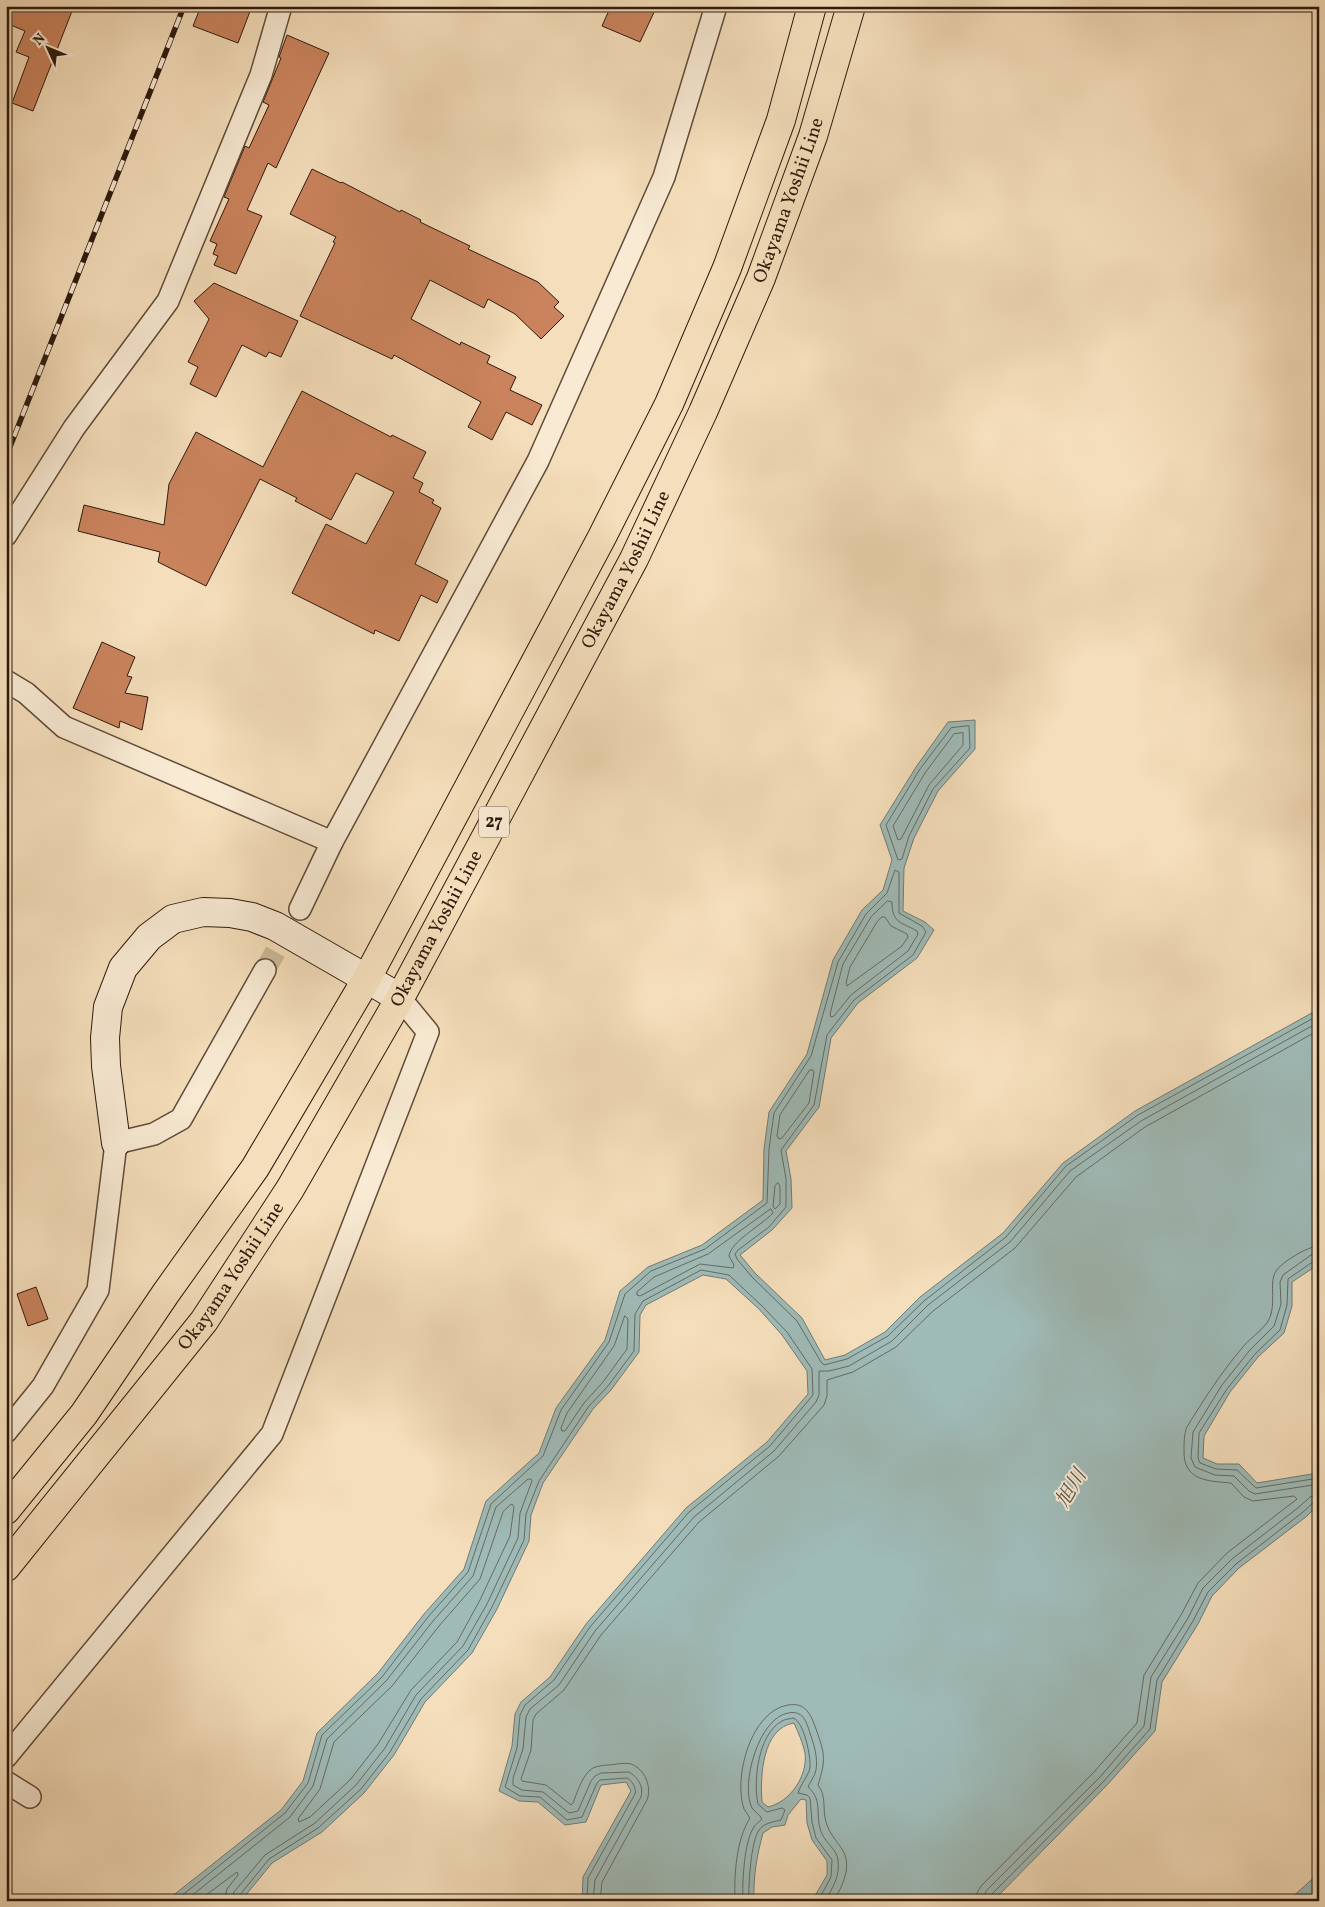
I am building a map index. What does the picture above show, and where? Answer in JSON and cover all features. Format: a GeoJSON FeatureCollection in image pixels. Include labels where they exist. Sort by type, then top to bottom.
{"type":"FeatureCollection","features":[{"type":"Feature","properties":{"kind":"main road","name":"Okayama Yoshii Line"},"geometry":{"type":"LineString","coordinates":[[6,1510],[84,1414],[166,1293],[255,1168],[366,980],[602,537],[669,404],[728,268],[781,120],[812,6]]}},
{"type":"Feature","properties":{"kind":"main road","name":"Okayama Yoshii Line"},"geometry":{"type":"LineString","coordinates":[[6,1567],[204,1321],[290,1189],[400,998],[634,559],[703,412],[757,287],[813,136],[851,6]]}},
{"type":"Feature","properties":{"kind":"street"},"geometry":{"type":"LineString","coordinates":[[6,535],[74,428],[168,301],[261,75],[281,6]]}},
{"type":"Feature","properties":{"kind":"street"},"geometry":{"type":"LineString","coordinates":[[300,909],[332,842],[538,461],[664,177],[716,6]]}},
{"type":"Feature","properties":{"kind":"street"},"geometry":{"type":"LineString","coordinates":[[6,681],[26,693],[64,727],[332,842]]}},
{"type":"Feature","properties":{"kind":"street"},"geometry":{"type":"LineString","coordinates":[[6,1432],[44,1386],[98,1290],[116,1143],[106,1066],[105,1038],[108,1007],[123,968],[149,937],[173,919],[203,912],[230,913],[252,917],[275,926],[400,998],[428,1032],[272,1434],[6,1757]]}},
{"type":"Feature","properties":{"kind":"street"},"geometry":{"type":"LineString","coordinates":[[116,1143],[154,1134],[181,1119],[265,970]]}},
{"type":"Feature","properties":{"kind":"street"},"geometry":{"type":"LineString","coordinates":[[6,1782],[30,1797]]}},
{"type":"Feature","properties":{"kind":"water","name":"旭川"},"geometry":{"type":"Polygon","coordinates":[[[975,720],[975,749],[938,791],[914,838],[904,868],[903,911],[925,922],[934,930],[917,958],[858,1003],[831,1038],[819,1107],[786,1151],[791,1179],[792,1208],[772,1230],[740,1255],[755,1273],[802,1318],[825,1360],[845,1355],[885,1332],[920,1297],[1003,1233],[1063,1163],[1135,1111],[1319,1009],[1319,1264],[1292,1282],[1292,1306],[1284,1333],[1258,1357],[1230,1392],[1204,1436],[1203,1458],[1217,1464],[1239,1464],[1257,1483],[1318,1473],[1319,1504],[1307,1516],[1239,1568],[1212,1596],[1198,1624],[1162,1682],[1155,1731],[1108,1784],[993,1901],[812,1901],[827,1875],[827,1861],[812,1840],[807,1823],[806,1800],[801,1799],[788,1815],[785,1825],[772,1827],[763,1833],[756,1866],[754,1901],[582,1901],[583,1877],[631,1791],[626,1782],[601,1785],[586,1822],[565,1825],[538,1802],[519,1801],[499,1791],[512,1746],[515,1714],[521,1702],[550,1677],[586,1624],[686,1508],[767,1442],[808,1394],[807,1371],[782,1335],[759,1309],[726,1279],[703,1275],[646,1305],[640,1315],[639,1352],[611,1390],[593,1409],[543,1483],[531,1515],[529,1541],[497,1609],[472,1653],[425,1702],[394,1755],[364,1793],[322,1832],[272,1863],[241,1901],[166,1901],[281,1810],[303,1781],[317,1733],[378,1673],[424,1614],[464,1569],[486,1501],[539,1453],[556,1408],[605,1340],[620,1291],[648,1267],[702,1245],[763,1200],[764,1149],[769,1112],[807,1054],[833,960],[862,910],[883,890],[892,860],[880,825],[916,767],[948,722],[975,720]],[[794,1723],[783,1727],[775,1734],[765,1755],[762,1802],[768,1807],[783,1800],[790,1794],[796,1787],[804,1770],[805,1753],[794,1723]]]}},
{"type":"Feature","properties":{"kind":"water"},"geometry":{"type":"Polygon","coordinates":[[[1319,1873],[1319,1901],[1287,1901],[1289,1900],[1319,1873]]]}},
{"type":"Feature","properties":{"kind":"building"},"geometry":{"type":"Polygon","coordinates":[[[6,6],[74,6],[33,111],[12,103],[29,57],[16,52],[25,31],[6,23],[6,6]]]}},
{"type":"Feature","properties":{"kind":"building"},"geometry":{"type":"Polygon","coordinates":[[[201,6],[252,6],[238,43],[193,26],[201,6]]]}},
{"type":"Feature","properties":{"kind":"building"},"geometry":{"type":"Polygon","coordinates":[[[611,6],[657,6],[640,42],[602,26],[611,6]]]}},
{"type":"Feature","properties":{"kind":"building"},"geometry":{"type":"Polygon","coordinates":[[[287,35],[329,53],[276,168],[268,163],[247,210],[262,216],[236,274],[214,265],[218,256],[213,254],[217,244],[210,241],[229,199],[224,197],[245,146],[249,148],[269,105],[263,102],[281,58],[279,57],[287,35]]]}},
{"type":"Feature","properties":{"kind":"building"},"geometry":{"type":"Polygon","coordinates":[[[312,169],[400,212],[401,210],[421,220],[420,222],[470,246],[468,249],[538,282],[559,302],[554,307],[564,316],[541,339],[515,314],[488,299],[484,308],[430,280],[411,319],[460,345],[461,342],[490,356],[487,363],[516,377],[510,390],[542,405],[532,425],[506,412],[492,440],[468,427],[481,402],[394,355],[392,359],[300,316],[335,243],[333,242],[336,237],[290,214],[312,169]]]}},
{"type":"Feature","properties":{"kind":"building"},"geometry":{"type":"Polygon","coordinates":[[[214,283],[298,321],[281,357],[269,352],[266,357],[242,345],[216,397],[190,384],[198,367],[188,362],[209,319],[194,301],[214,283]]]}},
{"type":"Feature","properties":{"kind":"building"},"geometry":{"type":"Polygon","coordinates":[[[302,391],[391,437],[392,435],[426,452],[413,478],[423,483],[419,492],[434,500],[432,503],[441,508],[415,564],[448,581],[437,603],[421,595],[399,641],[375,630],[374,634],[292,593],[326,524],[366,544],[394,492],[356,473],[331,520],[295,501],[297,498],[260,479],[206,586],[158,562],[160,552],[78,531],[84,505],[164,525],[169,484],[196,432],[263,467],[302,391]]]}},
{"type":"Feature","properties":{"kind":"building"},"geometry":{"type":"Polygon","coordinates":[[[102,642],[135,657],[127,676],[132,677],[125,693],[148,697],[142,730],[120,721],[119,728],[73,708],[102,642]]]}},
{"type":"Feature","properties":{"kind":"building"},"geometry":{"type":"Polygon","coordinates":[[[36,1287],[48,1319],[28,1326],[17,1294],[36,1287]]]}},
{"type":"Feature","properties":{"kind":"tunnel"},"geometry":{"type":"LineString","coordinates":[[265,970],[300,909]]}},
{"type":"Feature","properties":{"kind":"railway"},"geometry":{"type":"LineString","coordinates":[[6,457],[184,6]]}}]}
